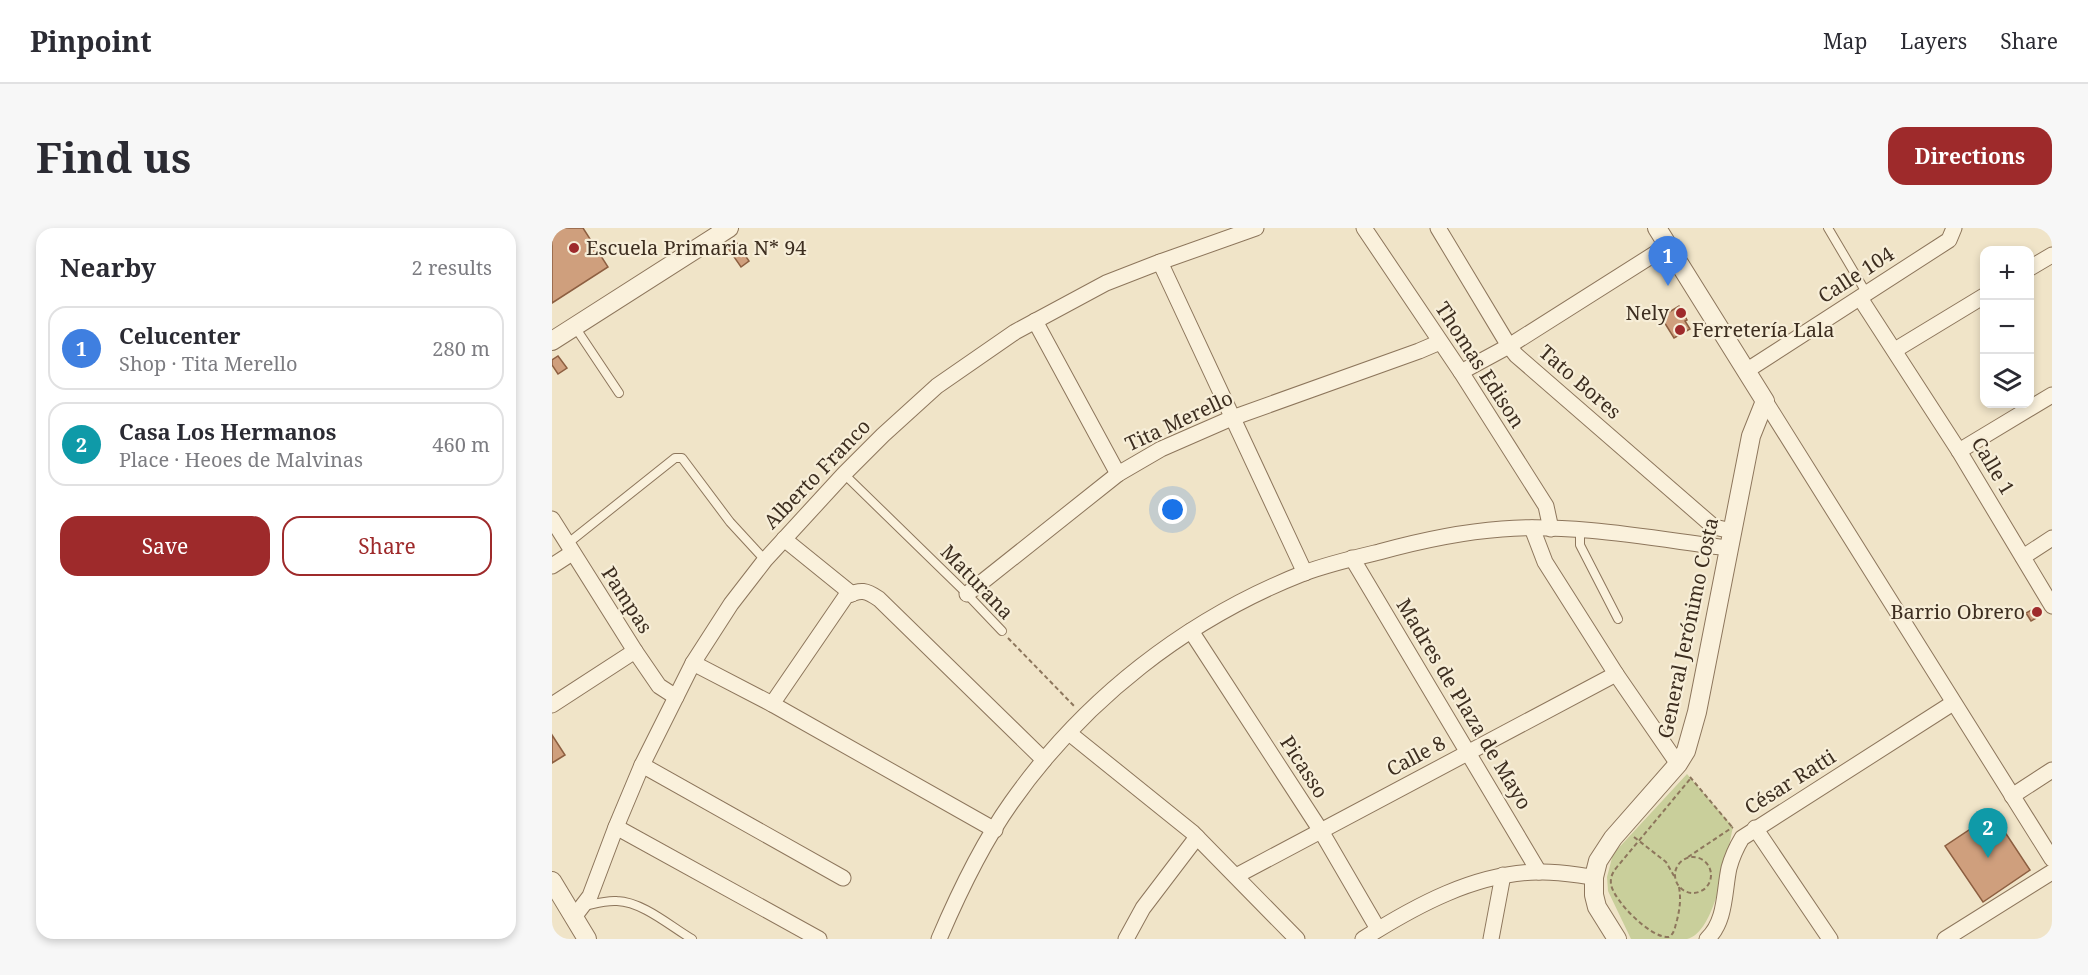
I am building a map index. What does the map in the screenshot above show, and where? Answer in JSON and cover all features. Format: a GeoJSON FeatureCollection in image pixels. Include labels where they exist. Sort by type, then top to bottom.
{"type":"FeatureCollection","features":[{"type":"Feature","properties":{"kind":"street"},"geometry":{"type":"LineString","coordinates":[[552,340],[729,228]]}},
{"type":"Feature","properties":{"kind":"street","name":"Alberto Franco"},"geometry":{"type":"LineString","coordinates":[[578,912],[590,896],[642,765],[693,663],[731,604],[765,560],[844,474],[937,386],[968,363],[1035,321],[1106,283],[1239,231],[1256,228]]}},
{"type":"Feature","properties":{"kind":"street","name":"Thomas Edison"},"geometry":{"type":"LineString","coordinates":[[1364,228],[1461,372],[1546,506],[1551,529]]}},
{"type":"Feature","properties":{"kind":"street","name":"Tato Bores"},"geometry":{"type":"LineString","coordinates":[[1438,228],[1516,355],[1730,540]]}},
{"type":"Feature","properties":{"kind":"street"},"geometry":{"type":"LineString","coordinates":[[1657,228],[2052,859]]}},
{"type":"Feature","properties":{"kind":"street","name":"Calle 104"},"geometry":{"type":"LineString","coordinates":[[1746,371],[1949,240],[1954,229]]}},
{"type":"Feature","properties":{"kind":"street"},"geometry":{"type":"LineString","coordinates":[[1461,372],[1509,346],[1667,246]]}},
{"type":"Feature","properties":{"kind":"street"},"geometry":{"type":"LineString","coordinates":[[2034,266],[2052,255]]}},
{"type":"Feature","properties":{"kind":"street"},"geometry":{"type":"LineString","coordinates":[[1160,262],[1305,573]]}},
{"type":"Feature","properties":{"kind":"street"},"geometry":{"type":"LineString","coordinates":[[1863,296],[1895,350],[1980,298]]}},
{"type":"Feature","properties":{"kind":"street"},"geometry":{"type":"LineString","coordinates":[[1035,321],[1118,474]]}},
{"type":"Feature","properties":{"kind":"street","name":"Tita Merello"},"geometry":{"type":"LineString","coordinates":[[967,594],[1118,474],[1161,449],[1232,418],[1440,342]]}},
{"type":"Feature","properties":{"kind":"street","name":"Calle 1"},"geometry":{"type":"LineString","coordinates":[[1895,350],[2052,606]]}},
{"type":"Feature","properties":{"kind":"street"},"geometry":{"type":"LineString","coordinates":[[1959,451],[2052,395]]}},
{"type":"Feature","properties":{"kind":"street","name":"General Jerónimo Costa"},"geometry":{"type":"LineString","coordinates":[[1617,939],[1597,907],[1594,895],[1594,877],[1598,861],[1604,849],[1678,764],[1686,751],[1697,712],[1751,436],[1765,401]]}},
{"type":"Feature","properties":{"kind":"street","name":"Pampas"},"geometry":{"type":"LineString","coordinates":[[552,519],[659,686],[675,698]]}},
{"type":"Feature","properties":{"kind":"street"},"geometry":{"type":"LineString","coordinates":[[939,939],[956,899],[1011,803],[1044,760],[1084,716],[1159,651],[1250,598],[1305,573],[1353,558],[1433,538],[1503,528],[1580,530],[1730,540]]}},
{"type":"Feature","properties":{"kind":"street"},"geometry":{"type":"LineString","coordinates":[[1532,528],[1545,562],[1616,674],[1678,764]]}},
{"type":"Feature","properties":{"kind":"street"},"geometry":{"type":"LineString","coordinates":[[784,538],[852,594]]}},
{"type":"Feature","properties":{"kind":"street"},"geometry":{"type":"LineString","coordinates":[[2023,556],[2052,538]]}},
{"type":"Feature","properties":{"kind":"street"},"geometry":{"type":"LineString","coordinates":[[552,566],[570,549]]}},
{"type":"Feature","properties":{"kind":"street","name":"Madres de Plaza de Mayo"},"geometry":{"type":"LineString","coordinates":[[1353,558],[1539,872]]}},
{"type":"Feature","properties":{"kind":"street"},"geometry":{"type":"LineString","coordinates":[[772,704],[846,596],[858,590],[867,591],[879,599],[1044,760]]}},
{"type":"Feature","properties":{"kind":"street","name":"Picasso"},"geometry":{"type":"LineString","coordinates":[[1191,631],[1321,831],[1378,929]]}},
{"type":"Feature","properties":{"kind":"street"},"geometry":{"type":"LineString","coordinates":[[552,705],[635,651]]}},
{"type":"Feature","properties":{"kind":"street"},"geometry":{"type":"LineString","coordinates":[[693,663],[772,704],[995,830]]}},
{"type":"Feature","properties":{"kind":"street","name":"Calle 8"},"geometry":{"type":"LineString","coordinates":[[1236,876],[1616,674]]}},
{"type":"Feature","properties":{"kind":"street","name":"César Ratti"},"geometry":{"type":"LineString","coordinates":[[1707,939],[1716,927],[1721,913],[1737,832],[1755,828],[1953,703]]}},
{"type":"Feature","properties":{"kind":"street"},"geometry":{"type":"LineString","coordinates":[[1069,733],[1197,837],[1297,939]]}},
{"type":"Feature","properties":{"kind":"street"},"geometry":{"type":"LineString","coordinates":[[642,765],[843,878]]}},
{"type":"Feature","properties":{"kind":"street"},"geometry":{"type":"LineString","coordinates":[[2012,796],[2052,770]]}},
{"type":"Feature","properties":{"kind":"street"},"geometry":{"type":"LineString","coordinates":[[616,827],[819,939]]}},
{"type":"Feature","properties":{"kind":"street"},"geometry":{"type":"LineString","coordinates":[[1755,828],[1830,939]]}},
{"type":"Feature","properties":{"kind":"street"},"geometry":{"type":"LineString","coordinates":[[1126,939],[1143,908],[1197,837]]}},
{"type":"Feature","properties":{"kind":"street"},"geometry":{"type":"LineString","coordinates":[[1363,939],[1452,890],[1503,875],[1539,872],[1594,877]]}},
{"type":"Feature","properties":{"kind":"street"},"geometry":{"type":"LineString","coordinates":[[1945,939],[2052,872]]}},
{"type":"Feature","properties":{"kind":"street"},"geometry":{"type":"LineString","coordinates":[[1491,939],[1503,875]]}},
{"type":"Feature","properties":{"kind":"street"},"geometry":{"type":"LineString","coordinates":[[552,881],[578,912],[587,939]]}},
{"type":"Feature","properties":{"kind":"lane"},"geometry":{"type":"LineString","coordinates":[[1828,228],[1863,296]]}},
{"type":"Feature","properties":{"kind":"lane"},"geometry":{"type":"LineString","coordinates":[[575,326],[619,393]]}},
{"type":"Feature","properties":{"kind":"lane"},"geometry":{"type":"LineString","coordinates":[[570,549],[675,458],[682,458],[730,522],[765,560]]}},
{"type":"Feature","properties":{"kind":"lane","name":"Maturana"},"geometry":{"type":"LineString","coordinates":[[844,474],[967,594],[1002,632]]}},
{"type":"Feature","properties":{"kind":"lane"},"geometry":{"type":"LineString","coordinates":[[1580,530],[1580,545],[1618,619]]}},
{"type":"Feature","properties":{"kind":"lane"},"geometry":{"type":"LineString","coordinates":[[578,912],[614,900],[624,902],[642,908],[692,939]]}},
{"type":"Feature","properties":{"kind":"path","name":"Maturana"},"geometry":{"type":"LineString","coordinates":[[1002,632],[1084,716]]}},
{"type":"Feature","properties":{"kind":"path"},"geometry":{"type":"LineString","coordinates":[[1675,877],[1677,866],[1686,858],[1737,832],[1678,764]]}},
{"type":"Feature","properties":{"kind":"path"},"geometry":{"type":"LineString","coordinates":[[1622,827],[1640,842],[1666,862],[1675,877],[1679,887],[1680,906],[1673,933],[1667,938],[1650,935],[1619,902],[1611,886],[1613,872],[1640,842],[1691,778]]}},
{"type":"Feature","properties":{"kind":"path"},"geometry":{"type":"LineString","coordinates":[[1679,887],[1689,893],[1701,892],[1707,888],[1712,876],[1709,864],[1704,860],[1692,856],[1686,858]]}},
{"type":"Feature","properties":{"kind":"green space"},"geometry":{"type":"Polygon","coordinates":[[[1687,774],[1733,827],[1713,908],[1697,933],[1687,939],[1631,939],[1608,891],[1607,877],[1613,854],[1687,774]]]}},
{"type":"Feature","properties":{"kind":"building","name":"Escuela Primaria N* 94"},"geometry":{"type":"Polygon","coordinates":[[[552,228],[583,228],[608,267],[552,303],[552,228]]]}},
{"type":"Feature","properties":{"kind":"building"},"geometry":{"type":"Polygon","coordinates":[[[736,242],[749,261],[741,267],[728,248],[736,242]]]}},
{"type":"Feature","properties":{"kind":"building"},"geometry":{"type":"Polygon","coordinates":[[[1679,306],[1690,329],[1674,338],[1661,317],[1679,306]]]}},
{"type":"Feature","properties":{"kind":"building"},"geometry":{"type":"Polygon","coordinates":[[[558,356],[567,368],[558,374],[552,365],[552,360],[558,356]]]}},
{"type":"Feature","properties":{"kind":"building"},"geometry":{"type":"Polygon","coordinates":[[[2037,607],[2042,615],[2031,621],[2026,613],[2037,607]]]}},
{"type":"Feature","properties":{"kind":"building"},"geometry":{"type":"Polygon","coordinates":[[[552,735],[565,755],[552,763],[552,735]]]}},
{"type":"Feature","properties":{"kind":"building"},"geometry":{"type":"Polygon","coordinates":[[[1993,814],[2030,870],[1983,902],[1945,846],[1993,814]]]}},
{"type":"Feature","properties":{"kind":"place","name":"Escuela Primaria N* 94"},"geometry":{"type":"Point","coordinates":[574,248]}},
{"type":"Feature","properties":{"kind":"place","name":"Celucenter"},"geometry":{"type":"Point","coordinates":[1668,286]}},
{"type":"Feature","properties":{"kind":"place","name":"Nely"},"geometry":{"type":"Point","coordinates":[1681,313]}},
{"type":"Feature","properties":{"kind":"place","name":"Ferretería Lala"},"geometry":{"type":"Point","coordinates":[1680,330]}},
{"type":"Feature","properties":{"kind":"place","name":"Barrio Obrero"},"geometry":{"type":"Point","coordinates":[2037,612]}},
{"type":"Feature","properties":{"kind":"place","name":"Casa Los Hermanos"},"geometry":{"type":"Point","coordinates":[1988,858]}}]}
